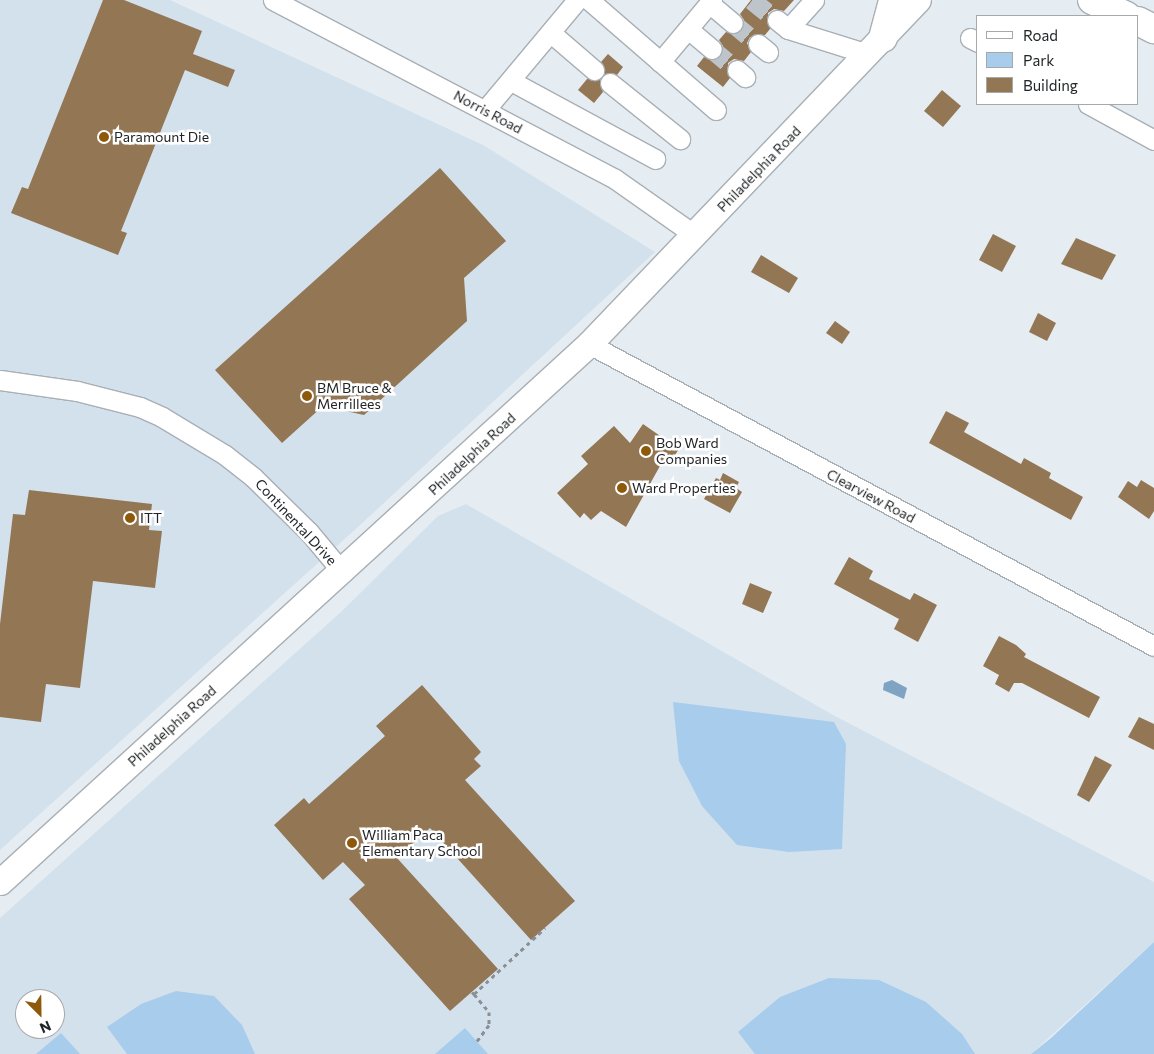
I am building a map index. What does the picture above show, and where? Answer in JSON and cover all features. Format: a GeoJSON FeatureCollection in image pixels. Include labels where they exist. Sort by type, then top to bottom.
{"type":"FeatureCollection","features":[{"type":"Feature","properties":{"kind":"highway"},"geometry":{"type":"LineString","coordinates":[[876,46],[893,0]]}},
{"type":"Feature","properties":{"kind":"highway"},"geometry":{"type":"LineString","coordinates":[[1092,0],[1126,15]]}},
{"type":"Feature","properties":{"kind":"highway"},"geometry":{"type":"LineString","coordinates":[[1139,21],[1154,28]]}},
{"type":"Feature","properties":{"kind":"main road","name":"Philadelphia Road"},"geometry":{"type":"LineString","coordinates":[[0,882],[343,572],[589,344],[696,236],[918,0]]}},
{"type":"Feature","properties":{"kind":"street","name":"Norris Road"},"geometry":{"type":"LineString","coordinates":[[273,0],[615,179],[696,236]]}},
{"type":"Feature","properties":{"kind":"street"},"geometry":{"type":"LineString","coordinates":[[485,110],[551,33],[576,0]]}},
{"type":"Feature","properties":{"kind":"street"},"geometry":{"type":"LineString","coordinates":[[589,0],[716,110]]}},
{"type":"Feature","properties":{"kind":"street"},"geometry":{"type":"LineString","coordinates":[[814,0],[782,25],[876,46]]}},
{"type":"Feature","properties":{"kind":"street"},"geometry":{"type":"LineString","coordinates":[[660,62],[710,2],[733,23]]}},
{"type":"Feature","properties":{"kind":"street"},"geometry":{"type":"LineString","coordinates":[[688,29],[712,49]]}},
{"type":"Feature","properties":{"kind":"street"},"geometry":{"type":"LineString","coordinates":[[551,33],[594,70]]}},
{"type":"Feature","properties":{"kind":"street"},"geometry":{"type":"LineString","coordinates":[[511,81],[655,159]]}},
{"type":"Feature","properties":{"kind":"street"},"geometry":{"type":"LineString","coordinates":[[610,83],[680,139]]}},
{"type":"Feature","properties":{"kind":"street"},"geometry":{"type":"LineString","coordinates":[[1090,105],[1154,140]]}},
{"type":"Feature","properties":{"kind":"street","name":"Clearview Road"},"geometry":{"type":"LineString","coordinates":[[589,344],[1154,646]]}},
{"type":"Feature","properties":{"kind":"street","name":"Continental Drive"},"geometry":{"type":"LineString","coordinates":[[0,380],[77,391],[140,407],[162,417],[226,455],[253,477],[303,525],[343,572]]}},
{"type":"Feature","properties":{"kind":"path"},"geometry":{"type":"LineString","coordinates":[[477,1041],[489,1025],[489,1012],[473,993],[545,928]]}},
{"type":"Feature","properties":{"kind":"shaded area"},"geometry":{"type":"Polygon","coordinates":[[[0,0],[170,0],[483,145],[655,252],[358,527],[0,850],[0,0]]]}},
{"type":"Feature","properties":{"kind":"shaded area"},"geometry":{"type":"Polygon","coordinates":[[[466,504],[833,715],[1154,882],[1154,942],[1031,1054],[0,1054],[0,918],[341,612],[438,516],[466,504]]]}},
{"type":"Feature","properties":{"kind":"shaded area"},"geometry":{"type":"Polygon","coordinates":[[[892,680],[907,688],[904,699],[883,690],[884,683],[892,680]]]}},
{"type":"Feature","properties":{"kind":"green space"},"geometry":{"type":"Polygon","coordinates":[[[673,702],[834,722],[846,744],[842,849],[789,852],[737,845],[702,806],[679,761],[673,702]]]}},
{"type":"Feature","properties":{"kind":"green space"},"geometry":{"type":"Polygon","coordinates":[[[1154,942],[1154,1054],[1031,1054],[1051,1038],[1154,942]]]}},
{"type":"Feature","properties":{"kind":"green space"},"geometry":{"type":"Polygon","coordinates":[[[829,978],[879,980],[926,1002],[962,1034],[975,1054],[755,1054],[738,1032],[780,997],[829,978]]]}},
{"type":"Feature","properties":{"kind":"green space"},"geometry":{"type":"Polygon","coordinates":[[[176,991],[214,996],[242,1025],[255,1054],[127,1054],[107,1027],[141,1004],[176,991]]]}},
{"type":"Feature","properties":{"kind":"green space"},"geometry":{"type":"Polygon","coordinates":[[[465,1028],[488,1054],[435,1054],[465,1028]]]}},
{"type":"Feature","properties":{"kind":"green space"},"geometry":{"type":"Polygon","coordinates":[[[65,1037],[80,1054],[36,1054],[54,1039],[65,1039],[65,1037]]]}},
{"type":"Feature","properties":{"kind":"building","name":"Paramount Die"},"geometry":{"type":"Polygon","coordinates":[[[103,0],[124,0],[202,31],[193,54],[235,70],[228,87],[185,70],[121,231],[127,233],[118,255],[11,213],[22,187],[28,189],[103,0]]]}},
{"type":"Feature","properties":{"kind":"building"},"geometry":{"type":"Polygon","coordinates":[[[751,0],[794,0],[784,11],[774,9],[768,13],[770,29],[765,35],[750,37],[747,43],[751,52],[744,61],[734,59],[728,63],[730,78],[723,87],[697,66],[704,57],[711,60],[720,57],[723,46],[719,40],[726,32],[736,34],[742,30],[744,20],[740,14],[751,0]]]}},
{"type":"Feature","properties":{"kind":"building"},"geometry":{"type":"Polygon","coordinates":[[[608,54],[623,67],[617,75],[604,74],[601,62],[608,54]]]}},
{"type":"Feature","properties":{"kind":"building"},"geometry":{"type":"Polygon","coordinates":[[[587,79],[600,79],[603,92],[594,103],[578,90],[587,79]]]}},
{"type":"Feature","properties":{"kind":"building"},"geometry":{"type":"Polygon","coordinates":[[[942,90],[961,106],[943,127],[924,111],[942,90]]]}},
{"type":"Feature","properties":{"kind":"building"},"geometry":{"type":"Polygon","coordinates":[[[440,168],[506,241],[464,278],[467,321],[364,415],[323,406],[282,443],[215,370],[440,168]]]}},
{"type":"Feature","properties":{"kind":"building"},"geometry":{"type":"Polygon","coordinates":[[[993,234],[1016,246],[1002,272],[979,260],[993,234]]]}},
{"type":"Feature","properties":{"kind":"building"},"geometry":{"type":"Polygon","coordinates":[[[1076,238],[1116,255],[1102,280],[1061,264],[1076,238]]]}},
{"type":"Feature","properties":{"kind":"building"},"geometry":{"type":"Polygon","coordinates":[[[761,255],[798,278],[789,293],[751,272],[761,255]]]}},
{"type":"Feature","properties":{"kind":"building"},"geometry":{"type":"Polygon","coordinates":[[[1038,313],[1056,323],[1047,341],[1029,332],[1038,313]]]}},
{"type":"Feature","properties":{"kind":"building"},"geometry":{"type":"Polygon","coordinates":[[[835,321],[850,332],[842,344],[826,333],[835,321]]]}},
{"type":"Feature","properties":{"kind":"building"},"geometry":{"type":"Polygon","coordinates":[[[946,411],[969,423],[964,432],[1021,464],[1024,458],[1051,473],[1049,478],[1083,497],[1071,520],[929,443],[946,411]]]}},
{"type":"Feature","properties":{"kind":"building"},"geometry":{"type":"Polygon","coordinates":[[[643,424],[679,449],[671,461],[665,457],[626,527],[601,511],[591,520],[584,513],[580,518],[557,493],[588,464],[581,456],[614,426],[630,443],[643,424]]]}},
{"type":"Feature","properties":{"kind":"building"},"geometry":{"type":"Polygon","coordinates":[[[723,473],[739,482],[736,488],[742,492],[730,513],[704,499],[716,478],[720,480],[723,473]]]}},
{"type":"Feature","properties":{"kind":"building"},"geometry":{"type":"Polygon","coordinates":[[[1141,480],[1154,488],[1154,511],[1149,519],[1118,497],[1128,481],[1137,487],[1141,480]]]}},
{"type":"Feature","properties":{"kind":"building"},"geometry":{"type":"Polygon","coordinates":[[[29,490],[152,504],[149,530],[162,531],[155,588],[93,581],[80,688],[46,684],[41,722],[0,717],[0,624],[13,514],[25,515],[29,490]]]}},
{"type":"Feature","properties":{"kind":"building"},"geometry":{"type":"Polygon","coordinates":[[[849,557],[873,571],[869,579],[910,600],[914,593],[937,605],[918,642],[894,629],[899,619],[834,584],[849,557]]]}},
{"type":"Feature","properties":{"kind":"building"},"geometry":{"type":"Polygon","coordinates":[[[750,583],[772,592],[763,613],[742,604],[750,583]]]}},
{"type":"Feature","properties":{"kind":"building"},"geometry":{"type":"Polygon","coordinates":[[[999,636],[1016,645],[1026,654],[1024,657],[1100,697],[1089,718],[1022,683],[1014,683],[1009,692],[995,684],[999,675],[983,666],[999,636]]]}},
{"type":"Feature","properties":{"kind":"building","name":"William Paca Elementary School"},"geometry":{"type":"Polygon","coordinates":[[[422,685],[481,752],[474,759],[481,766],[465,780],[575,901],[531,940],[430,828],[397,858],[498,969],[450,1011],[349,899],[365,885],[343,862],[323,880],[274,825],[304,798],[309,804],[385,736],[376,726],[422,685]]]}},
{"type":"Feature","properties":{"kind":"building"},"geometry":{"type":"Polygon","coordinates":[[[1139,717],[1154,724],[1154,750],[1128,737],[1139,717]]]}},
{"type":"Feature","properties":{"kind":"building"},"geometry":{"type":"Polygon","coordinates":[[[1095,756],[1112,765],[1089,802],[1077,795],[1095,756]]]}},
{"type":"Feature","properties":{"kind":"tunnel"},"geometry":{"type":"LineString","coordinates":[[752,0],[777,20]]}},
{"type":"Feature","properties":{"kind":"tunnel"},"geometry":{"type":"LineString","coordinates":[[733,23],[758,44]]}},
{"type":"Feature","properties":{"kind":"tunnel"},"geometry":{"type":"LineString","coordinates":[[712,49],[737,70]]}},
{"type":"Feature","properties":{"kind":"place","name":"Paramount Die"},"geometry":{"type":"Point","coordinates":[104,137]}},
{"type":"Feature","properties":{"kind":"place","name":"BM Bruce & Merrillees"},"geometry":{"type":"Point","coordinates":[307,396]}},
{"type":"Feature","properties":{"kind":"place","name":"Bob Ward Companies"},"geometry":{"type":"Point","coordinates":[646,451]}},
{"type":"Feature","properties":{"kind":"place","name":"Ward Properties"},"geometry":{"type":"Point","coordinates":[622,488]}},
{"type":"Feature","properties":{"kind":"place","name":"ITT"},"geometry":{"type":"Point","coordinates":[130,518]}},
{"type":"Feature","properties":{"kind":"place","name":"William Paca Elementary School"},"geometry":{"type":"Point","coordinates":[352,843]}}]}
